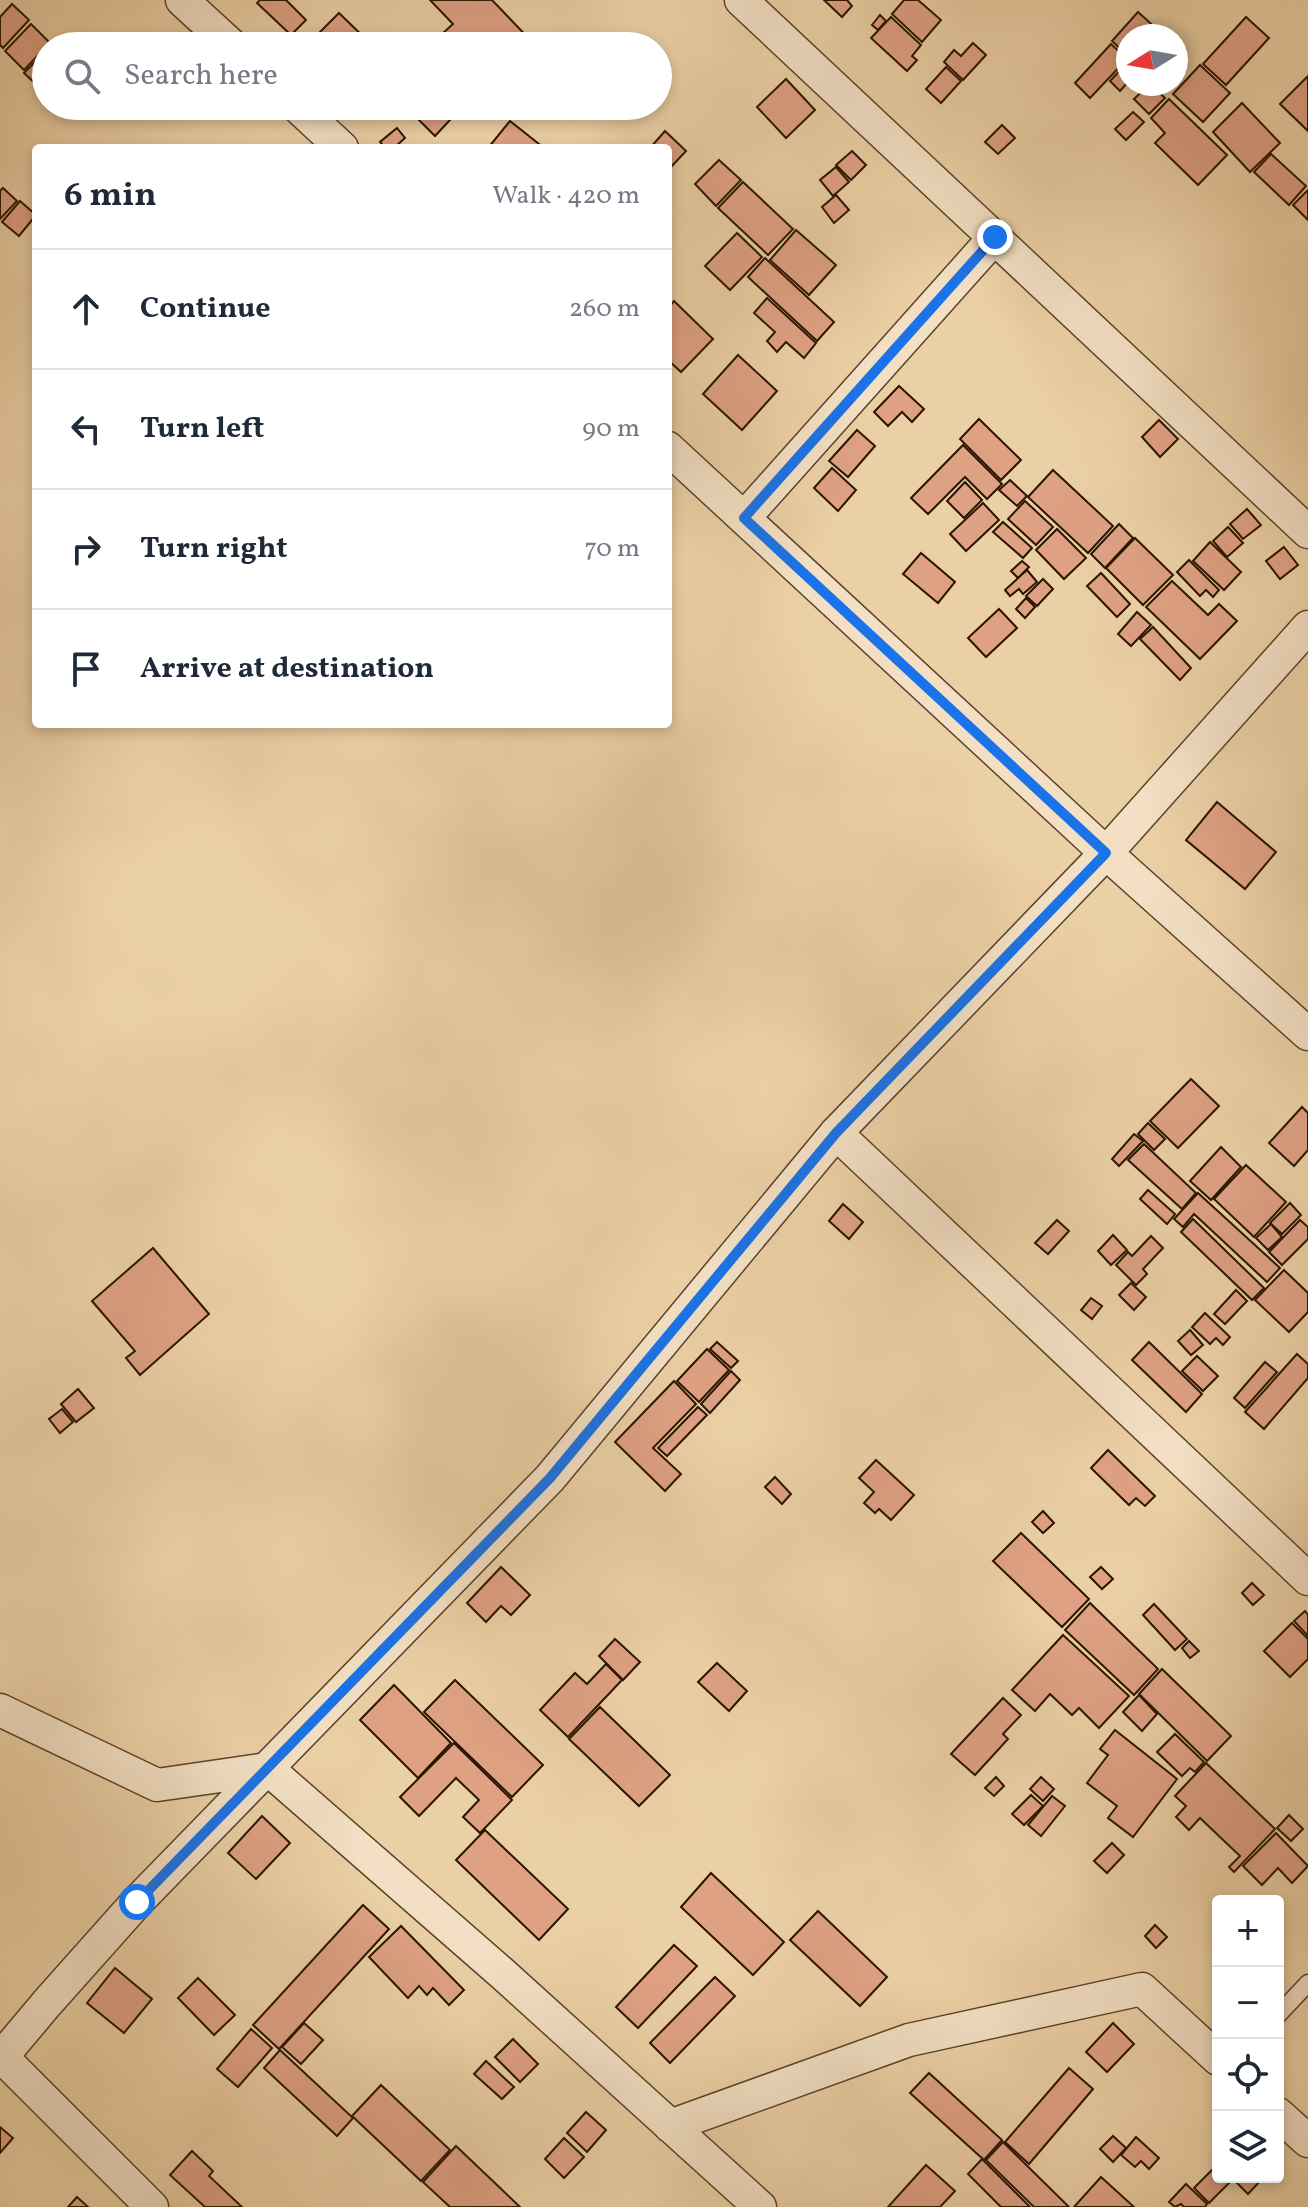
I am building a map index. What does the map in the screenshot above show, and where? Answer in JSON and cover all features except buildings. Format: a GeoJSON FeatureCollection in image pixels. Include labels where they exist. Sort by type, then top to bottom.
{"type":"FeatureCollection","features":[{"type":"Feature","properties":{"kind":"street"},"geometry":{"type":"LineString","coordinates":[[182,0],[217,32]]}},
{"type":"Feature","properties":{"kind":"street"},"geometry":{"type":"LineString","coordinates":[[758,5],[995,237],[1308,532]]}},
{"type":"Feature","properties":{"kind":"street"},"geometry":{"type":"LineString","coordinates":[[312,120],[338,144]]}},
{"type":"Feature","properties":{"kind":"street"},"geometry":{"type":"LineString","coordinates":[[744,518],[995,237]]}},
{"type":"Feature","properties":{"kind":"street"},"geometry":{"type":"LineString","coordinates":[[672,452],[1106,853],[1308,1034]]}},
{"type":"Feature","properties":{"kind":"street"},"geometry":{"type":"LineString","coordinates":[[152,2207],[1,2056],[137,1902],[550,1478],[836,1133],[1106,853],[1308,627]]}},
{"type":"Feature","properties":{"kind":"street"},"geometry":{"type":"LineString","coordinates":[[836,1133],[1308,1579]]}},
{"type":"Feature","properties":{"kind":"street"},"geometry":{"type":"LineString","coordinates":[[0,1710],[157,1785],[268,1769],[504,1975],[760,2207]]}},
{"type":"Feature","properties":{"kind":"street"},"geometry":{"type":"LineString","coordinates":[[670,2126],[909,2040],[1142,1989],[1212,2053]]}},
{"type":"Feature","properties":{"kind":"street"},"geometry":{"type":"LineString","coordinates":[[1284,2119],[1308,2141]]}},
{"type":"Feature","properties":{"kind":"lane"},"geometry":{"type":"LineString","coordinates":[[1284,2009],[1308,1983]]}},
{"type":"Feature","properties":{"kind":"route"},"geometry":{"type":"LineString","coordinates":[[137,1902],[550,1478],[836,1133],[1106,853],[744,518],[995,237]]}}]}
